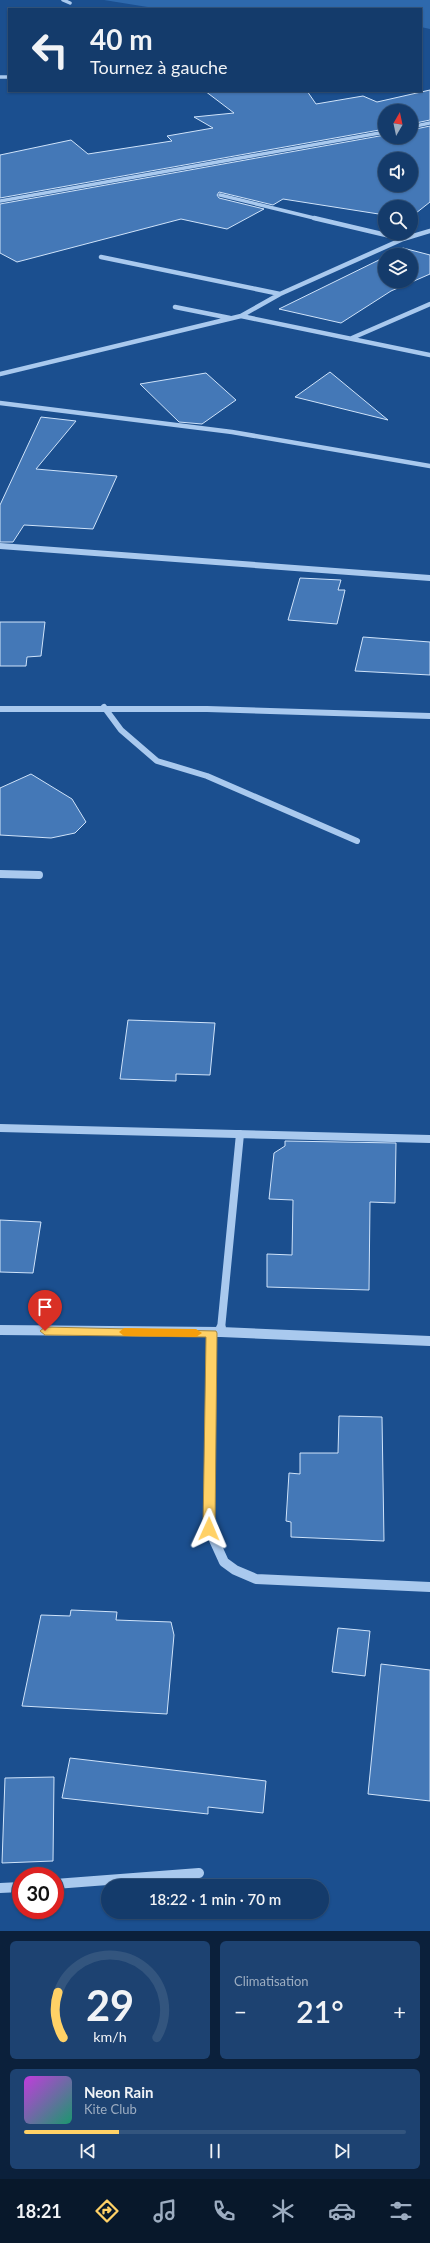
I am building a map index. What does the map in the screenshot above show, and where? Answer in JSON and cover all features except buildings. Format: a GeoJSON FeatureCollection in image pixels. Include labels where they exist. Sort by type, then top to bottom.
{"type":"FeatureCollection","features":[{"type":"Feature","properties":{"kind":"street"},"geometry":{"type":"LineString","coordinates":[[63,0],[70,3]]}},
{"type":"Feature","properties":{"kind":"street"},"geometry":{"type":"LineString","coordinates":[[418,126],[430,123]]}},
{"type":"Feature","properties":{"kind":"street"},"geometry":{"type":"LineString","coordinates":[[0,201],[378,133]]}},
{"type":"Feature","properties":{"kind":"street"},"geometry":{"type":"LineString","coordinates":[[220,196],[378,234]]}},
{"type":"Feature","properties":{"kind":"street"},"geometry":{"type":"LineString","coordinates":[[418,235],[430,231]]}},
{"type":"Feature","properties":{"kind":"street"},"geometry":{"type":"LineString","coordinates":[[0,374],[241,316],[280,294],[403,240]]}},
{"type":"Feature","properties":{"kind":"street"},"geometry":{"type":"LineString","coordinates":[[101,257],[280,294]]}},
{"type":"Feature","properties":{"kind":"street"},"geometry":{"type":"LineString","coordinates":[[352,338],[430,304]]}},
{"type":"Feature","properties":{"kind":"street"},"geometry":{"type":"LineString","coordinates":[[175,307],[232,318]]}},
{"type":"Feature","properties":{"kind":"street"},"geometry":{"type":"LineString","coordinates":[[241,316],[430,355]]}},
{"type":"Feature","properties":{"kind":"street"},"geometry":{"type":"LineString","coordinates":[[0,403],[232,432],[430,466]]}},
{"type":"Feature","properties":{"kind":"street"},"geometry":{"type":"LineString","coordinates":[[0,546],[430,578]]}},
{"type":"Feature","properties":{"kind":"street"},"geometry":{"type":"LineString","coordinates":[[0,709],[104,707],[430,716]]}},
{"type":"Feature","properties":{"kind":"street"},"geometry":{"type":"LineString","coordinates":[[104,707],[121,730],[157,761],[207,776],[357,841]]}},
{"type":"Feature","properties":{"kind":"street"},"geometry":{"type":"LineString","coordinates":[[0,874],[39,875]]}},
{"type":"Feature","properties":{"kind":"street"},"geometry":{"type":"LineString","coordinates":[[0,1128],[430,1139]]}},
{"type":"Feature","properties":{"kind":"street"},"geometry":{"type":"LineString","coordinates":[[221,1332],[240,1134]]}},
{"type":"Feature","properties":{"kind":"street"},"geometry":{"type":"LineString","coordinates":[[0,1330],[221,1332],[430,1341]]}},
{"type":"Feature","properties":{"kind":"street"},"geometry":{"type":"LineString","coordinates":[[212,1333],[209,1529],[220,1559],[234,1571],[256,1579],[430,1587]]}},
{"type":"Feature","properties":{"kind":"street"},"geometry":{"type":"LineString","coordinates":[[64,1883],[199,1873]]}},
{"type":"Feature","properties":{"kind":"street"},"geometry":{"type":"LineString","coordinates":[[0,1888],[12,1887]]}},
{"type":"Feature","properties":{"kind":"shaded area"},"geometry":{"type":"Polygon","coordinates":[[[104,0],[430,0],[430,29],[422,27],[422,8],[154,8],[104,0]]]}},
{"type":"Feature","properties":{"kind":"slow traffic"},"geometry":{"type":"LineString","coordinates":[[124,1332],[196,1333]]}},
{"type":"Feature","properties":{"kind":"route"},"geometry":{"type":"LineString","coordinates":[[45,1331],[212,1333],[209,1529]]}}]}
